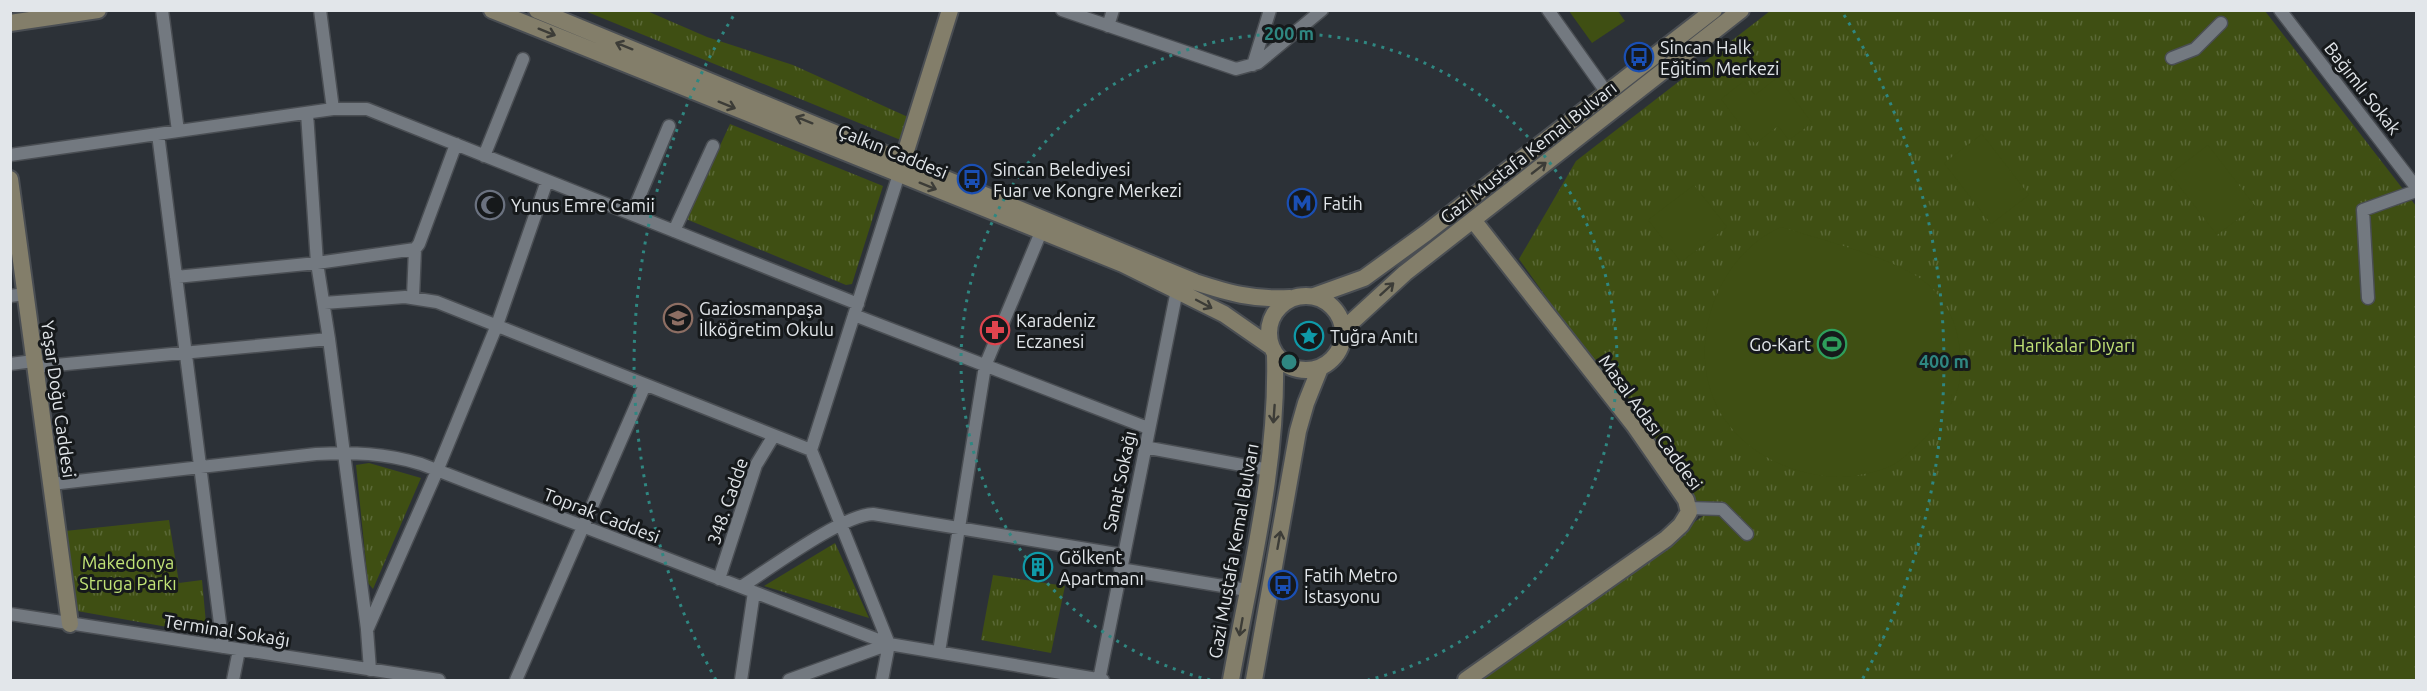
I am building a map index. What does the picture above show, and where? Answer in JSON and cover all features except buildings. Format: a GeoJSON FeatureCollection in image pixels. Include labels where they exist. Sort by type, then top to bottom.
{"type":"FeatureCollection","features":[{"type":"Feature","properties":{"kind":"main road"},"geometry":{"type":"LineString","coordinates":[[10,23],[98,10]]}},
{"type":"Feature","properties":{"kind":"main road","name":"Çalkın Caddesi"},"geometry":{"type":"LineString","coordinates":[[492,10],[1195,282],[1235,295],[1290,298]]}},
{"type":"Feature","properties":{"kind":"main road","name":"Çalkın Caddesi"},"geometry":{"type":"LineString","coordinates":[[537,10],[1041,231],[1123,264],[1224,314],[1273,350]]}},
{"type":"Feature","properties":{"kind":"main road"},"geometry":{"type":"LineString","coordinates":[[901,168],[950,10]]}},
{"type":"Feature","properties":{"kind":"main road","name":"Gazi Mustafa Kemal Bulvarı"},"geometry":{"type":"LineString","coordinates":[[1314,296],[1364,278],[1426,233],[1714,10]]}},
{"type":"Feature","properties":{"kind":"main road","name":"Gazi Mustafa Kemal Bulvarı"},"geometry":{"type":"LineString","coordinates":[[1344,328],[1406,273],[1741,10]]}},
{"type":"Feature","properties":{"kind":"main road","name":"Yaşar Doğu Caddesi"},"geometry":{"type":"LineString","coordinates":[[10,179],[18,295],[35,364],[70,624]]}},
{"type":"Feature","properties":{"kind":"main road","name":"Masal Adası Caddesi"},"geometry":{"type":"LineString","coordinates":[[1466,681],[1666,539],[1681,525],[1689,512],[1686,500],[1634,425],[1473,220]]}},
{"type":"Feature","properties":{"kind":"main road"},"geometry":{"type":"LineString","coordinates":[[1302,295],[1314,296],[1325,300],[1340,317],[1344,328],[1343,340],[1339,351],[1331,361],[1320,368],[1295,369],[1283,363],[1273,350],[1269,324],[1273,314],[1290,298],[1302,295]]}},
{"type":"Feature","properties":{"kind":"main road","name":"Gazi Mustafa Kemal Bulvarı"},"geometry":{"type":"LineString","coordinates":[[1231,681],[1269,470],[1276,389],[1273,350]]}},
{"type":"Feature","properties":{"kind":"main road"},"geometry":{"type":"LineString","coordinates":[[1254,681],[1298,431],[1320,368]]}},
{"type":"Feature","properties":{"kind":"street"},"geometry":{"type":"LineString","coordinates":[[162,10],[178,131]]}},
{"type":"Feature","properties":{"kind":"street"},"geometry":{"type":"LineString","coordinates":[[320,10],[333,109]]}},
{"type":"Feature","properties":{"kind":"street"},"geometry":{"type":"LineString","coordinates":[[1062,10],[1236,69],[1253,66],[1318,12]]}},
{"type":"Feature","properties":{"kind":"street"},"geometry":{"type":"LineString","coordinates":[[1108,26],[1113,10]]}},
{"type":"Feature","properties":{"kind":"street"},"geometry":{"type":"LineString","coordinates":[[1253,66],[1270,10]]}},
{"type":"Feature","properties":{"kind":"street"},"geometry":{"type":"LineString","coordinates":[[1548,10],[1607,93]]}},
{"type":"Feature","properties":{"kind":"street","name":"Bağımlı Sokak"},"geometry":{"type":"LineString","coordinates":[[2280,10],[2416,189]]}},
{"type":"Feature","properties":{"kind":"street"},"geometry":{"type":"LineString","coordinates":[[2172,58],[2194,49],[2221,23]]}},
{"type":"Feature","properties":{"kind":"street"},"geometry":{"type":"LineString","coordinates":[[484,156],[523,60]]}},
{"type":"Feature","properties":{"kind":"street"},"geometry":{"type":"LineString","coordinates":[[10,155],[333,109],[373,110],[674,231],[986,366],[1148,428]]}},
{"type":"Feature","properties":{"kind":"street"},"geometry":{"type":"LineString","coordinates":[[308,113],[317,263],[345,453],[370,670]]}},
{"type":"Feature","properties":{"kind":"street"},"geometry":{"type":"LineString","coordinates":[[632,214],[669,126]]}},
{"type":"Feature","properties":{"kind":"street"},"geometry":{"type":"LineString","coordinates":[[158,134],[223,647]]}},
{"type":"Feature","properties":{"kind":"street"},"geometry":{"type":"LineString","coordinates":[[413,297],[415,249],[419,244],[456,144]]}},
{"type":"Feature","properties":{"kind":"street"},"geometry":{"type":"LineString","coordinates":[[674,231],[713,146]]}},
{"type":"Feature","properties":{"kind":"street"},"geometry":{"type":"LineString","coordinates":[[882,681],[889,644],[811,450],[901,168]]}},
{"type":"Feature","properties":{"kind":"street"},"geometry":{"type":"LineString","coordinates":[[367,630],[437,471],[497,324],[548,181]]}},
{"type":"Feature","properties":{"kind":"street"},"geometry":{"type":"LineString","coordinates":[[2368,298],[2363,210],[2416,189]]}},
{"type":"Feature","properties":{"kind":"street"},"geometry":{"type":"LineString","coordinates":[[939,652],[986,366],[1041,231]]}},
{"type":"Feature","properties":{"kind":"street"},"geometry":{"type":"LineString","coordinates":[[176,277],[317,263],[415,249]]}},
{"type":"Feature","properties":{"kind":"street","name":"Sanat Sokağı"},"geometry":{"type":"LineString","coordinates":[[1099,680],[1177,290]]}},
{"type":"Feature","properties":{"kind":"street"},"geometry":{"type":"LineString","coordinates":[[324,303],[413,297],[445,304],[773,437],[811,450]]}},
{"type":"Feature","properties":{"kind":"street"},"geometry":{"type":"LineString","coordinates":[[10,364],[186,353],[329,339]]}},
{"type":"Feature","properties":{"kind":"street"},"geometry":{"type":"LineString","coordinates":[[516,681],[645,385]]}},
{"type":"Feature","properties":{"kind":"street","name":"348. Cadde"},"geometry":{"type":"LineString","coordinates":[[719,579],[756,465],[773,437]]}},
{"type":"Feature","properties":{"kind":"street"},"geometry":{"type":"LineString","coordinates":[[1144,447],[1269,470]]}},
{"type":"Feature","properties":{"kind":"street","name":"Toprak Caddesi"},"geometry":{"type":"LineString","coordinates":[[51,484],[345,453],[389,455],[437,471],[889,644],[1103,681]]}},
{"type":"Feature","properties":{"kind":"street"},"geometry":{"type":"LineString","coordinates":[[1688,507],[1722,509],[1748,534]]}},
{"type":"Feature","properties":{"kind":"street"},"geometry":{"type":"LineString","coordinates":[[741,587],[841,524],[862,514],[1123,555]]}},
{"type":"Feature","properties":{"kind":"street"},"geometry":{"type":"LineString","coordinates":[[1120,569],[1247,590]]}},
{"type":"Feature","properties":{"kind":"street"},"geometry":{"type":"LineString","coordinates":[[741,681],[754,592]]}},
{"type":"Feature","properties":{"kind":"street","name":"Terminal Sokağı"},"geometry":{"type":"LineString","coordinates":[[10,614],[370,670],[414,679],[439,681]]}},
{"type":"Feature","properties":{"kind":"street"},"geometry":{"type":"LineString","coordinates":[[789,681],[889,644]]}},
{"type":"Feature","properties":{"kind":"street"},"geometry":{"type":"LineString","coordinates":[[233,681],[239,650]]}},
{"type":"Feature","properties":{"kind":"green space"},"geometry":{"type":"Polygon","coordinates":[[[585,11],[647,11],[707,37],[793,65],[908,117],[903,141],[585,11]]]}},
{"type":"Feature","properties":{"kind":"green space"},"geometry":{"type":"Polygon","coordinates":[[[1569,11],[1618,11],[1625,21],[1592,43],[1569,11]]]}},
{"type":"Feature","properties":{"kind":"green space","name":"Harikalar Diyarı"},"geometry":{"type":"Polygon","coordinates":[[[1770,11],[2265,11],[2416,206],[2416,680],[1472,680],[1703,516],[1519,259],[1576,161],[1770,11]]]}},
{"type":"Feature","properties":{"kind":"green space"},"geometry":{"type":"Polygon","coordinates":[[[1778,77],[1812,123],[1789,140],[1778,126],[1755,144],[1721,99],[1744,81],[1755,95],[1778,77]]]}},
{"type":"Feature","properties":{"kind":"green space"},"geometry":{"type":"Polygon","coordinates":[[[730,124],[883,186],[852,284],[846,285],[686,219],[730,124]]]}},
{"type":"Feature","properties":{"kind":"green space"},"geometry":{"type":"Polygon","coordinates":[[[1982,134],[2029,195],[1991,224],[1944,163],[1982,134]]]}},
{"type":"Feature","properties":{"kind":"green space"},"geometry":{"type":"Polygon","coordinates":[[[2208,145],[2255,206],[2217,235],[2170,174],[2208,145]]]}},
{"type":"Feature","properties":{"kind":"green space"},"geometry":{"type":"Polygon","coordinates":[[[1694,185],[1727,227],[1681,262],[1648,220],[1694,185]]]}},
{"type":"Feature","properties":{"kind":"green space","name":"Go-Kart"},"geometry":{"type":"Polygon","coordinates":[[[1781,227],[1866,253],[1898,266],[1925,282],[1936,292],[1951,315],[1959,342],[1958,388],[1948,409],[1933,429],[1894,465],[1870,473],[1845,477],[1821,476],[1787,467],[1771,460],[1742,439],[1720,412],[1710,387],[1705,361],[1706,333],[1712,307],[1723,282],[1739,259],[1758,241],[1781,227]]]}},
{"type":"Feature","properties":{"kind":"green space"},"geometry":{"type":"Polygon","coordinates":[[[369,463],[421,478],[373,589],[368,583],[356,465],[369,463]]]}},
{"type":"Feature","properties":{"kind":"green space","name":"Makedonya Struga Parkı"},"geometry":{"type":"Polygon","coordinates":[[[169,520],[179,583],[202,580],[207,634],[77,611],[65,531],[169,520]]]}},
{"type":"Feature","properties":{"kind":"green space"},"geometry":{"type":"Polygon","coordinates":[[[835,543],[869,618],[764,586],[835,543]]]}},
{"type":"Feature","properties":{"kind":"green space"},"geometry":{"type":"Polygon","coordinates":[[[993,575],[1065,586],[1051,653],[981,640],[993,575]]]}},
{"type":"Feature","properties":{"kind":"place","name":"Sincan Halk Eğitim Merkezi"},"geometry":{"type":"Point","coordinates":[1639,57]}},
{"type":"Feature","properties":{"kind":"place","name":"Sincan Belediyesi Fuar ve Kongre Merkezi"},"geometry":{"type":"Point","coordinates":[972,179]}},
{"type":"Feature","properties":{"kind":"place","name":"Fatih"},"geometry":{"type":"Point","coordinates":[1302,203]}},
{"type":"Feature","properties":{"kind":"place","name":"Yunus Emre Camii"},"geometry":{"type":"Point","coordinates":[490,205]}},
{"type":"Feature","properties":{"kind":"place","name":"Gaziosmanpaşa İlköğretim Okulu"},"geometry":{"type":"Point","coordinates":[678,318]}},
{"type":"Feature","properties":{"kind":"place","name":"Karadeniz Eczanesi"},"geometry":{"type":"Point","coordinates":[995,330]}},
{"type":"Feature","properties":{"kind":"place","name":"Tuğra Anıtı"},"geometry":{"type":"Point","coordinates":[1309,336]}},
{"type":"Feature","properties":{"kind":"place","name":"Go-Kart"},"geometry":{"type":"Point","coordinates":[1832,344]}},
{"type":"Feature","properties":{"kind":"place","name":"Gölkent Apartmanı"},"geometry":{"type":"Point","coordinates":[1038,567]}},
{"type":"Feature","properties":{"kind":"place","name":"Fatih Metro İstasyonu"},"geometry":{"type":"Point","coordinates":[1283,585]}}]}
